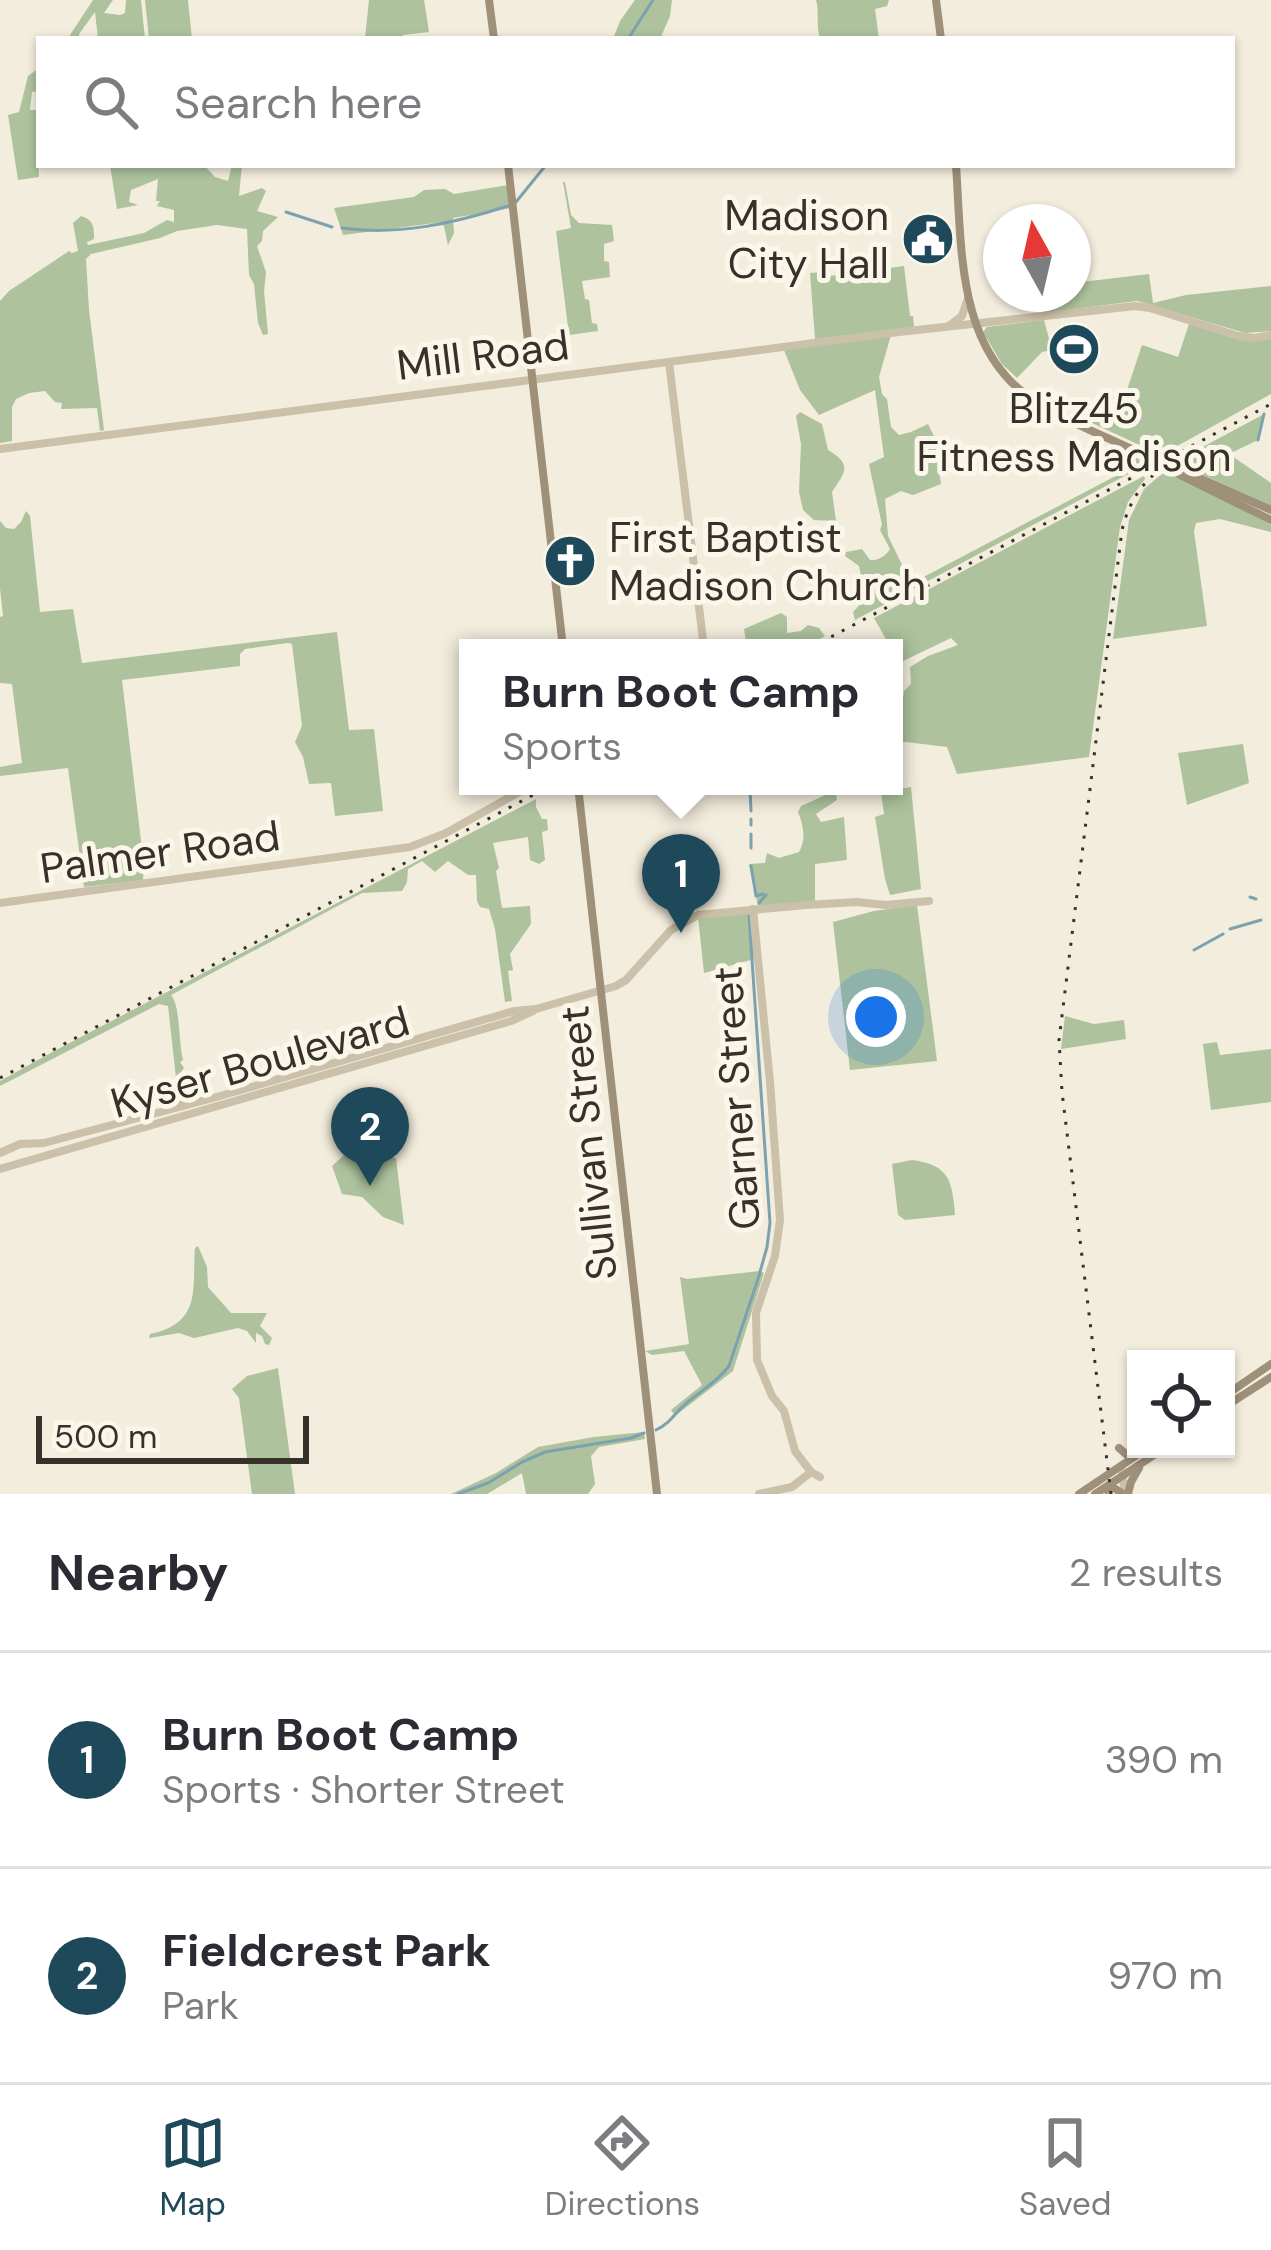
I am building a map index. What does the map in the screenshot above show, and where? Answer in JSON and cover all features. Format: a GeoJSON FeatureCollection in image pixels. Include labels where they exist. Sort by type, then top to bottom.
{"type":"FeatureCollection","features":[{"type":"Feature","properties":{"kind":"main road"},"geometry":{"type":"LineString","coordinates":[[489,0],[494,36]]}},
{"type":"Feature","properties":{"kind":"main road"},"geometry":{"type":"LineString","coordinates":[[936,0],[941,36]]}},
{"type":"Feature","properties":{"kind":"main road"},"geometry":{"type":"LineString","coordinates":[[508,168],[562,639]]}},
{"type":"Feature","properties":{"kind":"main road"},"geometry":{"type":"LineString","coordinates":[[956,168],[968,298],[975,325],[993,362],[1016,387],[1048,409],[1271,510]]}},
{"type":"Feature","properties":{"kind":"main road"},"geometry":{"type":"LineString","coordinates":[[1173,468],[1271,520]]}},
{"type":"Feature","properties":{"kind":"main road","name":"Sullivan Street"},"geometry":{"type":"LineString","coordinates":[[580,795],[657,1494]]}},
{"type":"Feature","properties":{"kind":"main road"},"geometry":{"type":"LineString","coordinates":[[1235,1400],[1264,1377],[1271,1365]]}},
{"type":"Feature","properties":{"kind":"main road"},"geometry":{"type":"LineString","coordinates":[[1235,1391],[1264,1377]]}},
{"type":"Feature","properties":{"kind":"main road"},"geometry":{"type":"LineString","coordinates":[[1119,1448],[1127,1454]]}},
{"type":"Feature","properties":{"kind":"main road"},"geometry":{"type":"LineString","coordinates":[[1098,1494],[1135,1458]]}},
{"type":"Feature","properties":{"kind":"main road"},"geometry":{"type":"LineString","coordinates":[[1079,1494],[1149,1458]]}},
{"type":"Feature","properties":{"kind":"main road"},"geometry":{"type":"LineString","coordinates":[[1098,1494],[1114,1488],[1125,1494],[1144,1461]]}},
{"type":"Feature","properties":{"kind":"street"},"geometry":{"type":"LineString","coordinates":[[945,328],[962,316],[968,298]]}},
{"type":"Feature","properties":{"kind":"street","name":"Mill Road"},"geometry":{"type":"LineString","coordinates":[[0,448],[1140,306],[1238,336],[1271,335]]}},
{"type":"Feature","properties":{"kind":"street"},"geometry":{"type":"LineString","coordinates":[[669,362],[703,639]]}},
{"type":"Feature","properties":{"kind":"street","name":"Palmer Road"},"geometry":{"type":"LineString","coordinates":[[0,903],[425,843],[513,795]]}},
{"type":"Feature","properties":{"kind":"street"},"geometry":{"type":"LineString","coordinates":[[601,992],[626,980],[671,930],[698,914],[929,901]]}},
{"type":"Feature","properties":{"kind":"street","name":"Garner Street"},"geometry":{"type":"LineString","coordinates":[[753,909],[779,1220],[775,1256],[757,1313],[757,1360],[784,1411],[795,1451],[815,1474],[792,1487],[759,1494]]}},
{"type":"Feature","properties":{"kind":"street","name":"Kyser Boulevard"},"geometry":{"type":"LineString","coordinates":[[0,1169],[601,992]]}},
{"type":"Feature","properties":{"kind":"street","name":"Kyser Boulevard"},"geometry":{"type":"LineString","coordinates":[[0,1153],[514,1011],[536,1009]]}},
{"type":"Feature","properties":{"kind":"street"},"geometry":{"type":"LineString","coordinates":[[1122,1471],[1125,1494]]}},
{"type":"Feature","properties":{"kind":"green space"},"geometry":{"type":"Polygon","coordinates":[[[93,0],[113,0],[104,13],[120,15],[125,13],[126,0],[141,0],[145,36],[98,36],[95,12],[79,36],[70,35],[93,0]]]}},
{"type":"Feature","properties":{"kind":"green space"},"geometry":{"type":"Polygon","coordinates":[[[145,0],[188,0],[192,36],[149,36],[145,0]]]}},
{"type":"Feature","properties":{"kind":"green space"},"geometry":{"type":"Polygon","coordinates":[[[369,0],[424,0],[429,32],[365,36],[369,0]]]}},
{"type":"Feature","properties":{"kind":"green space"},"geometry":{"type":"Polygon","coordinates":[[[635,0],[672,0],[661,36],[614,36],[635,0]]]}},
{"type":"Feature","properties":{"kind":"green space"},"geometry":{"type":"Polygon","coordinates":[[[816,0],[889,0],[887,6],[875,9],[879,36],[820,36],[816,0]]]}},
{"type":"Feature","properties":{"kind":"green space"},"geometry":{"type":"Polygon","coordinates":[[[36,70],[30,110],[36,110],[39,177],[18,180],[8,115],[19,112],[28,76],[36,70]]]}},
{"type":"Feature","properties":{"kind":"green space"},"geometry":{"type":"Polygon","coordinates":[[[110,168],[207,168],[228,181],[231,168],[242,168],[239,196],[262,188],[266,191],[257,211],[278,217],[263,231],[257,246],[266,272],[268,334],[263,335],[258,323],[247,229],[217,225],[177,231],[91,254],[86,259],[89,310],[104,430],[100,431],[97,408],[61,409],[62,403],[45,391],[29,393],[16,399],[12,407],[12,441],[0,443],[0,301],[69,251],[78,251],[73,223],[81,216],[93,228],[94,239],[88,245],[144,233],[167,220],[174,222],[174,210],[157,206],[158,179],[131,190],[129,202],[138,205],[117,209],[110,168]]]}},
{"type":"Feature","properties":{"kind":"green space"},"geometry":{"type":"Polygon","coordinates":[[[563,182],[571,215],[579,223],[612,225],[614,241],[604,244],[610,277],[582,281],[598,331],[569,335],[556,231],[571,228],[563,182]]]}},
{"type":"Feature","properties":{"kind":"green space"},"geometry":{"type":"Polygon","coordinates":[[[508,185],[511,208],[453,218],[454,233],[448,245],[443,222],[343,235],[334,208],[414,197],[424,190],[445,189],[454,194],[508,185]]]}},
{"type":"Feature","properties":{"kind":"green space"},"geometry":{"type":"Polygon","coordinates":[[[904,266],[914,327],[815,339],[810,273],[821,272],[823,277],[904,266]]]}},
{"type":"Feature","properties":{"kind":"green space"},"geometry":{"type":"Polygon","coordinates":[[[1149,274],[1153,303],[1271,286],[1271,331],[1245,333],[1137,301],[1091,307],[1091,281],[1149,274]]]}},
{"type":"Feature","properties":{"kind":"green space"},"geometry":{"type":"Polygon","coordinates":[[[1044,320],[1052,350],[1042,352],[1017,378],[1002,364],[983,332],[987,327],[1044,320]]]}},
{"type":"Feature","properties":{"kind":"green space"},"geometry":{"type":"Polygon","coordinates":[[[1189,324],[1271,338],[1271,394],[1161,455],[1077,416],[1086,403],[1126,393],[1142,345],[1178,357],[1189,324]]]}},
{"type":"Feature","properties":{"kind":"green space"},"geometry":{"type":"Polygon","coordinates":[[[891,335],[879,377],[891,427],[899,435],[928,424],[941,484],[885,499],[888,536],[914,582],[1127,470],[1131,455],[1145,462],[855,620],[853,612],[872,594],[859,566],[846,552],[862,549],[873,560],[890,549],[880,530],[869,464],[884,457],[875,390],[819,415],[800,390],[784,350],[891,335]]]}},
{"type":"Feature","properties":{"kind":"green space"},"geometry":{"type":"Polygon","coordinates":[[[800,412],[822,424],[828,450],[844,465],[832,492],[836,521],[814,520],[803,510],[796,416],[800,412]]]}},
{"type":"Feature","properties":{"kind":"green space"},"geometry":{"type":"Polygon","coordinates":[[[1264,414],[1258,440],[1232,456],[1271,483],[1271,506],[1175,462],[1264,414]]]}},
{"type":"Feature","properties":{"kind":"green space"},"geometry":{"type":"Polygon","coordinates":[[[1165,471],[1261,519],[1271,525],[1271,532],[1220,519],[1196,523],[1207,626],[1113,639],[1129,520],[1144,489],[1165,471]]]}},
{"type":"Feature","properties":{"kind":"green space"},"geometry":{"type":"Polygon","coordinates":[[[1144,476],[1120,527],[1089,757],[957,774],[947,747],[903,742],[903,698],[911,684],[910,667],[958,645],[951,638],[903,661],[903,639],[886,639],[874,618],[1144,476]]]}},
{"type":"Feature","properties":{"kind":"green space"},"geometry":{"type":"Polygon","coordinates":[[[26,511],[40,612],[73,609],[82,663],[337,632],[349,730],[374,729],[383,811],[335,816],[331,783],[309,784],[295,742],[302,726],[292,644],[245,649],[240,666],[122,680],[143,880],[84,887],[68,768],[0,776],[0,767],[22,763],[12,684],[0,683],[0,521],[14,529],[26,511]]]}},
{"type":"Feature","properties":{"kind":"green space"},"geometry":{"type":"Polygon","coordinates":[[[781,613],[787,617],[787,633],[808,625],[825,636],[746,639],[744,629],[781,613]]]}},
{"type":"Feature","properties":{"kind":"green space"},"geometry":{"type":"Polygon","coordinates":[[[1243,744],[1249,783],[1187,805],[1178,753],[1243,744]]]}},
{"type":"Feature","properties":{"kind":"green space"},"geometry":{"type":"Polygon","coordinates":[[[911,787],[921,889],[890,895],[875,817],[884,814],[881,795],[903,795],[903,788],[911,787]]]}},
{"type":"Feature","properties":{"kind":"green space"},"geometry":{"type":"Polygon","coordinates":[[[836,795],[837,800],[816,814],[821,822],[844,817],[847,860],[815,864],[815,901],[758,906],[749,864],[765,863],[767,853],[779,858],[799,852],[801,806],[836,795]]]}},
{"type":"Feature","properties":{"kind":"green space"},"geometry":{"type":"Polygon","coordinates":[[[536,799],[542,819],[547,819],[548,830],[542,832],[545,860],[539,864],[530,860],[528,837],[493,843],[502,908],[530,906],[531,924],[510,954],[512,1001],[505,1002],[495,929],[489,909],[477,901],[476,875],[448,861],[435,872],[422,861],[408,869],[402,891],[362,893],[171,995],[178,1016],[186,1096],[194,1100],[179,1105],[168,1006],[159,1004],[0,1086],[0,1081],[58,1049],[536,799]]]}},
{"type":"Feature","properties":{"kind":"green space"},"geometry":{"type":"Polygon","coordinates":[[[917,905],[937,1061],[850,1070],[833,922],[917,905]]]}},
{"type":"Feature","properties":{"kind":"green space"},"geometry":{"type":"Polygon","coordinates":[[[750,911],[758,958],[704,973],[698,917],[750,911]]]}},
{"type":"Feature","properties":{"kind":"green space"},"geometry":{"type":"Polygon","coordinates":[[[1065,1016],[1094,1024],[1124,1020],[1126,1039],[1061,1049],[1065,1016]]]}},
{"type":"Feature","properties":{"kind":"green space"},"geometry":{"type":"Polygon","coordinates":[[[1217,1042],[1220,1055],[1271,1049],[1271,1102],[1211,1110],[1203,1044],[1217,1042]]]}},
{"type":"Feature","properties":{"kind":"green space"},"geometry":{"type":"Polygon","coordinates":[[[358,1142],[384,1157],[396,1158],[404,1225],[383,1217],[362,1197],[342,1194],[332,1166],[358,1142]]]}},
{"type":"Feature","properties":{"kind":"green space"},"geometry":{"type":"Polygon","coordinates":[[[912,1160],[934,1166],[947,1177],[955,1215],[905,1220],[898,1215],[892,1164],[912,1160]]]}},
{"type":"Feature","properties":{"kind":"green space"},"geometry":{"type":"Polygon","coordinates":[[[198,1246],[207,1267],[208,1287],[231,1313],[267,1313],[260,1326],[272,1338],[269,1345],[262,1336],[256,1333],[256,1343],[238,1328],[194,1338],[179,1333],[149,1338],[186,1313],[198,1246]]]}},
{"type":"Feature","properties":{"kind":"green space"},"geometry":{"type":"Polygon","coordinates":[[[764,1273],[733,1371],[675,1416],[671,1410],[702,1385],[684,1351],[652,1355],[645,1351],[689,1344],[680,1277],[764,1273]]]}},
{"type":"Feature","properties":{"kind":"green space"},"geometry":{"type":"Polygon","coordinates":[[[278,1368],[295,1494],[252,1494],[239,1398],[232,1389],[247,1376],[278,1368]]]}},
{"type":"Feature","properties":{"kind":"green space"},"geometry":{"type":"Polygon","coordinates":[[[644,1432],[645,1439],[599,1447],[591,1456],[595,1484],[588,1494],[526,1494],[522,1473],[487,1494],[451,1494],[538,1447],[644,1432]]]}},
{"type":"Feature","properties":{"kind":"waterway"},"geometry":{"type":"LineString","coordinates":[[630,36],[653,0]]}},
{"type":"Feature","properties":{"kind":"waterway"},"geometry":{"type":"LineString","coordinates":[[516,202],[544,168]]}},
{"type":"Feature","properties":{"kind":"waterway"},"geometry":{"type":"LineString","coordinates":[[342,228],[426,226],[508,206]]}},
{"type":"Feature","properties":{"kind":"waterway"},"geometry":{"type":"LineString","coordinates":[[286,212],[332,227]]}},
{"type":"Feature","properties":{"kind":"waterway"},"geometry":{"type":"LineString","coordinates":[[1258,440],[1264,414]]}},
{"type":"Feature","properties":{"kind":"waterway"},"geometry":{"type":"LineString","coordinates":[[750,795],[751,811]]}},
{"type":"Feature","properties":{"kind":"waterway"},"geometry":{"type":"LineString","coordinates":[[751,819],[751,825]]}},
{"type":"Feature","properties":{"kind":"waterway"},"geometry":{"type":"LineString","coordinates":[[751,834],[751,848]]}},
{"type":"Feature","properties":{"kind":"waterway"},"geometry":{"type":"LineString","coordinates":[[751,866],[756,896],[763,894]]}},
{"type":"Feature","properties":{"kind":"waterway"},"geometry":{"type":"LineString","coordinates":[[759,903],[766,895]]}},
{"type":"Feature","properties":{"kind":"waterway"},"geometry":{"type":"LineString","coordinates":[[1250,897],[1256,899]]}},
{"type":"Feature","properties":{"kind":"waterway"},"geometry":{"type":"LineString","coordinates":[[656,1430],[729,1366],[767,1247],[770,1223],[749,916]]}},
{"type":"Feature","properties":{"kind":"waterway"},"geometry":{"type":"LineString","coordinates":[[1230,929],[1261,920]]}},
{"type":"Feature","properties":{"kind":"waterway"},"geometry":{"type":"LineString","coordinates":[[1194,950],[1223,934]]}},
{"type":"Feature","properties":{"kind":"waterway"},"geometry":{"type":"LineString","coordinates":[[458,1494],[545,1452],[644,1433]]}},
{"type":"Feature","properties":{"kind":"railway"},"geometry":{"type":"LineString","coordinates":[[827,639],[1271,404]]}},
{"type":"Feature","properties":{"kind":"railway"},"geometry":{"type":"LineString","coordinates":[[1111,1494],[1059,1040],[1122,530],[1141,488],[1176,459]]}},
{"type":"Feature","properties":{"kind":"railway"},"geometry":{"type":"LineString","coordinates":[[0,1078],[533,795]]}},
{"type":"Feature","properties":{"kind":"place","name":"Madison City Hall"},"geometry":{"type":"Point","coordinates":[928,239]}},
{"type":"Feature","properties":{"kind":"place","name":"Blitz45 Fitness Madison"},"geometry":{"type":"Point","coordinates":[1074,349]}},
{"type":"Feature","properties":{"kind":"place","name":"First Baptist Madison Church"},"geometry":{"type":"Point","coordinates":[570,561]}},
{"type":"Feature","properties":{"kind":"place","name":"Burn Boot Camp"},"geometry":{"type":"Point","coordinates":[681,933]}},
{"type":"Feature","properties":{"kind":"place","name":"Fieldcrest Park"},"geometry":{"type":"Point","coordinates":[370,1186]}}]}
